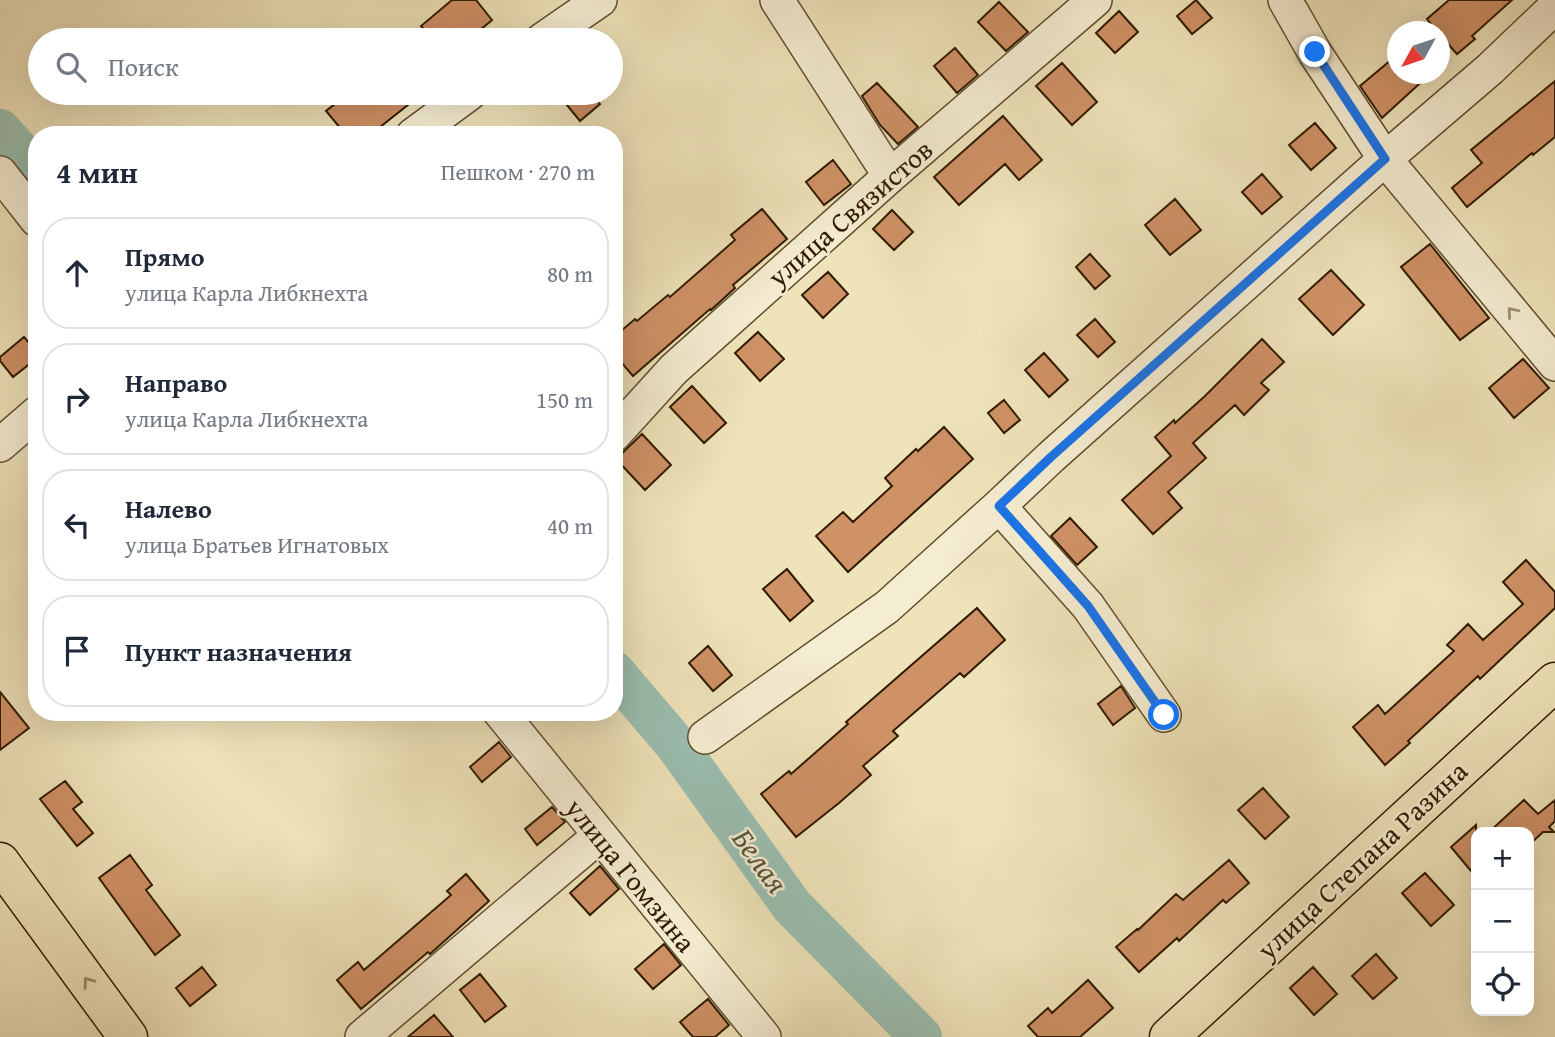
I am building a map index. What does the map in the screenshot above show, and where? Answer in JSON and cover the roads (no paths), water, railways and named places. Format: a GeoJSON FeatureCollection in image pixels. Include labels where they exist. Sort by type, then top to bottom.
{"type":"FeatureCollection","features":[{"type":"Feature","properties":{"kind":"main road","name":"улица Степана Разина"},"geometry":{"type":"LineString","coordinates":[[1169,1037],[1555,682]]}},
{"type":"Feature","properties":{"kind":"main road"},"geometry":{"type":"LineString","coordinates":[[0,862],[128,1037]]}},
{"type":"Feature","properties":{"kind":"street"},"geometry":{"type":"LineString","coordinates":[[559,28],[600,0]]}},
{"type":"Feature","properties":{"kind":"street"},"geometry":{"type":"LineString","coordinates":[[777,0],[890,176]]}},
{"type":"Feature","properties":{"kind":"street","name":"улица Связистов"},"geometry":{"type":"LineString","coordinates":[[623,425],[674,369],[890,176],[1095,0]]}},
{"type":"Feature","properties":{"kind":"street"},"geometry":{"type":"LineString","coordinates":[[1285,0],[1315,52],[1385,159],[1555,365]]}},
{"type":"Feature","properties":{"kind":"street"},"geometry":{"type":"LineString","coordinates":[[705,737],[887,607],[1385,159],[1490,69],[1555,7]]}},
{"type":"Feature","properties":{"kind":"street"},"geometry":{"type":"LineString","coordinates":[[424,126],[453,105]]}},
{"type":"Feature","properties":{"kind":"street"},"geometry":{"type":"LineString","coordinates":[[0,173],[28,209]]}},
{"type":"Feature","properties":{"kind":"street"},"geometry":{"type":"LineString","coordinates":[[0,445],[28,421]]}},
{"type":"Feature","properties":{"kind":"street"},"geometry":{"type":"LineString","coordinates":[[999,506],[1088,606],[1164,715]]}},
{"type":"Feature","properties":{"kind":"street","name":"улица Гомзина"},"geometry":{"type":"LineString","coordinates":[[507,721],[764,1037]]}},
{"type":"Feature","properties":{"kind":"street"},"geometry":{"type":"LineString","coordinates":[[362,1037],[599,836]]}},
{"type":"Feature","properties":{"kind":"waterway","name":"Белая"},"geometry":{"type":"LineString","coordinates":[[0,130],[28,161]]}},
{"type":"Feature","properties":{"kind":"waterway","name":"Белая"},"geometry":{"type":"LineString","coordinates":[[623,683],[677,746],[792,906],[921,1037]]}}]}
